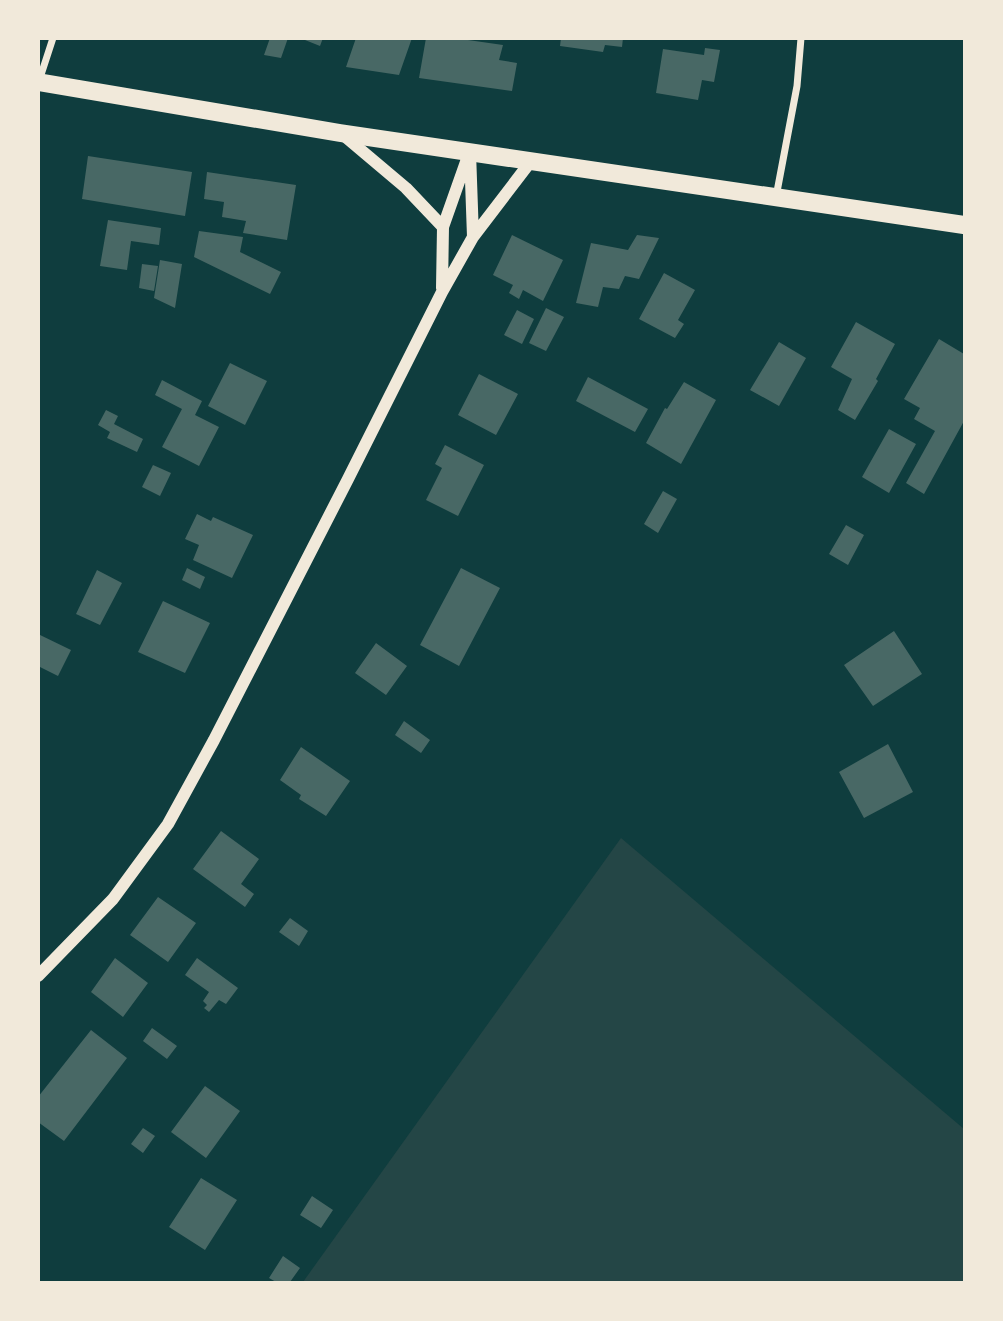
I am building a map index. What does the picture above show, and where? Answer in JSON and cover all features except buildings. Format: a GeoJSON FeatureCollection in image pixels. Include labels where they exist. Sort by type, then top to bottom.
{"type":"FeatureCollection","features":[{"type":"Feature","properties":{"kind":"main road"},"geometry":{"type":"LineString","coordinates":[[39,82],[341,133],[964,225]]}},
{"type":"Feature","properties":{"kind":"street"},"geometry":{"type":"LineString","coordinates":[[39,82],[54,38]]}},
{"type":"Feature","properties":{"kind":"street"},"geometry":{"type":"LineString","coordinates":[[775,197],[797,86],[801,38]]}},
{"type":"Feature","properties":{"kind":"street"},"geometry":{"type":"LineString","coordinates":[[341,133],[406,188],[443,227]]}},
{"type":"Feature","properties":{"kind":"street"},"geometry":{"type":"LineString","coordinates":[[442,292],[443,227],[470,152]]}},
{"type":"Feature","properties":{"kind":"street"},"geometry":{"type":"LineString","coordinates":[[470,152],[473,237]]}},
{"type":"Feature","properties":{"kind":"street"},"geometry":{"type":"LineString","coordinates":[[38,976],[113,899],[168,824],[297,579],[442,292],[473,237],[531,161]]}},
{"type":"Feature","properties":{"kind":"shaded area"},"geometry":{"type":"Polygon","coordinates":[[[621,838],[964,1129],[964,1282],[303,1282],[621,838]]]}}]}
